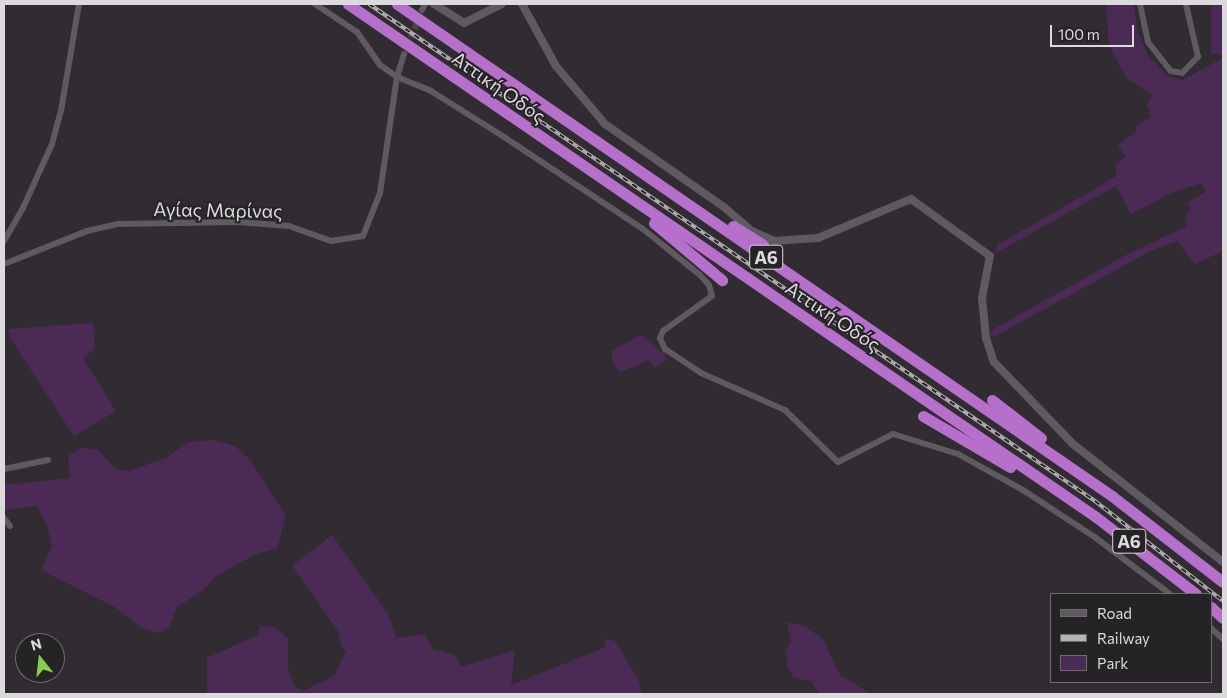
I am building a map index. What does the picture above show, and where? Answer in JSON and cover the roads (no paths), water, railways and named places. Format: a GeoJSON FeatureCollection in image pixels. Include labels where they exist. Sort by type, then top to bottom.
{"type":"FeatureCollection","features":[{"type":"Feature","properties":{"kind":"highway","name":"Αττική Οδός"},"geometry":{"type":"LineString","coordinates":[[348,4],[627,198],[1058,491],[1195,593]]}},
{"type":"Feature","properties":{"kind":"highway","name":"Αττική Οδός"},"geometry":{"type":"LineString","coordinates":[[397,4],[1075,470],[1143,518],[1223,582]]}},
{"type":"Feature","properties":{"kind":"highway"},"geometry":{"type":"LineString","coordinates":[[590,136],[630,157],[764,245]]}},
{"type":"Feature","properties":{"kind":"highway"},"geometry":{"type":"LineString","coordinates":[[627,198],[722,280]]}},
{"type":"Feature","properties":{"kind":"highway"},"geometry":{"type":"LineString","coordinates":[[992,400],[1057,451],[1075,470]]}},
{"type":"Feature","properties":{"kind":"highway"},"geometry":{"type":"LineString","coordinates":[[923,416],[1058,491]]}},
{"type":"Feature","properties":{"kind":"highway"},"geometry":{"type":"LineString","coordinates":[[1212,608],[1223,618]]}},
{"type":"Feature","properties":{"kind":"street"},"geometry":{"type":"LineString","coordinates":[[4,241],[23,208],[52,144],[61,111],[79,4]]}},
{"type":"Feature","properties":{"kind":"street"},"geometry":{"type":"LineString","coordinates":[[315,4],[357,32],[380,65],[397,77],[431,91],[504,138],[643,230],[700,275],[709,285],[712,296],[663,331],[660,338],[665,349],[701,373],[784,410],[838,462],[894,434],[958,454],[1023,490],[1080,527],[1169,593]]}},
{"type":"Feature","properties":{"kind":"street"},"geometry":{"type":"LineString","coordinates":[[434,4],[464,23],[502,4]]}},
{"type":"Feature","properties":{"kind":"street"},"geometry":{"type":"LineString","coordinates":[[522,4],[556,66],[605,124],[724,207],[752,231],[774,241],[818,238],[911,199],[990,256],[982,298],[984,324],[989,350],[999,369],[1073,444],[1223,562]]}},
{"type":"Feature","properties":{"kind":"street"},"geometry":{"type":"LineString","coordinates":[[1140,4],[1148,42],[1171,71],[1182,73],[1198,57],[1186,4]]}},
{"type":"Feature","properties":{"kind":"street"},"geometry":{"type":"LineString","coordinates":[[397,77],[404,54]]}},
{"type":"Feature","properties":{"kind":"street","name":"Αγίας Μαρίνας"},"geometry":{"type":"LineString","coordinates":[[4,264],[87,231],[118,224],[238,222],[289,226],[331,241],[363,236],[380,193],[397,77]]}},
{"type":"Feature","properties":{"kind":"street"},"geometry":{"type":"LineString","coordinates":[[4,469],[48,460]]}},
{"type":"Feature","properties":{"kind":"street"},"geometry":{"type":"LineString","coordinates":[[4,518],[10,526]]}},
{"type":"Feature","properties":{"kind":"street"},"geometry":{"type":"LineString","coordinates":[[1212,629],[1223,639]]}},
{"type":"Feature","properties":{"kind":"tunnel"},"geometry":{"type":"LineString","coordinates":[[408,46],[419,18]]}},
{"type":"Feature","properties":{"kind":"railway"},"geometry":{"type":"LineString","coordinates":[[369,4],[1095,501],[1223,601]]}}]}
